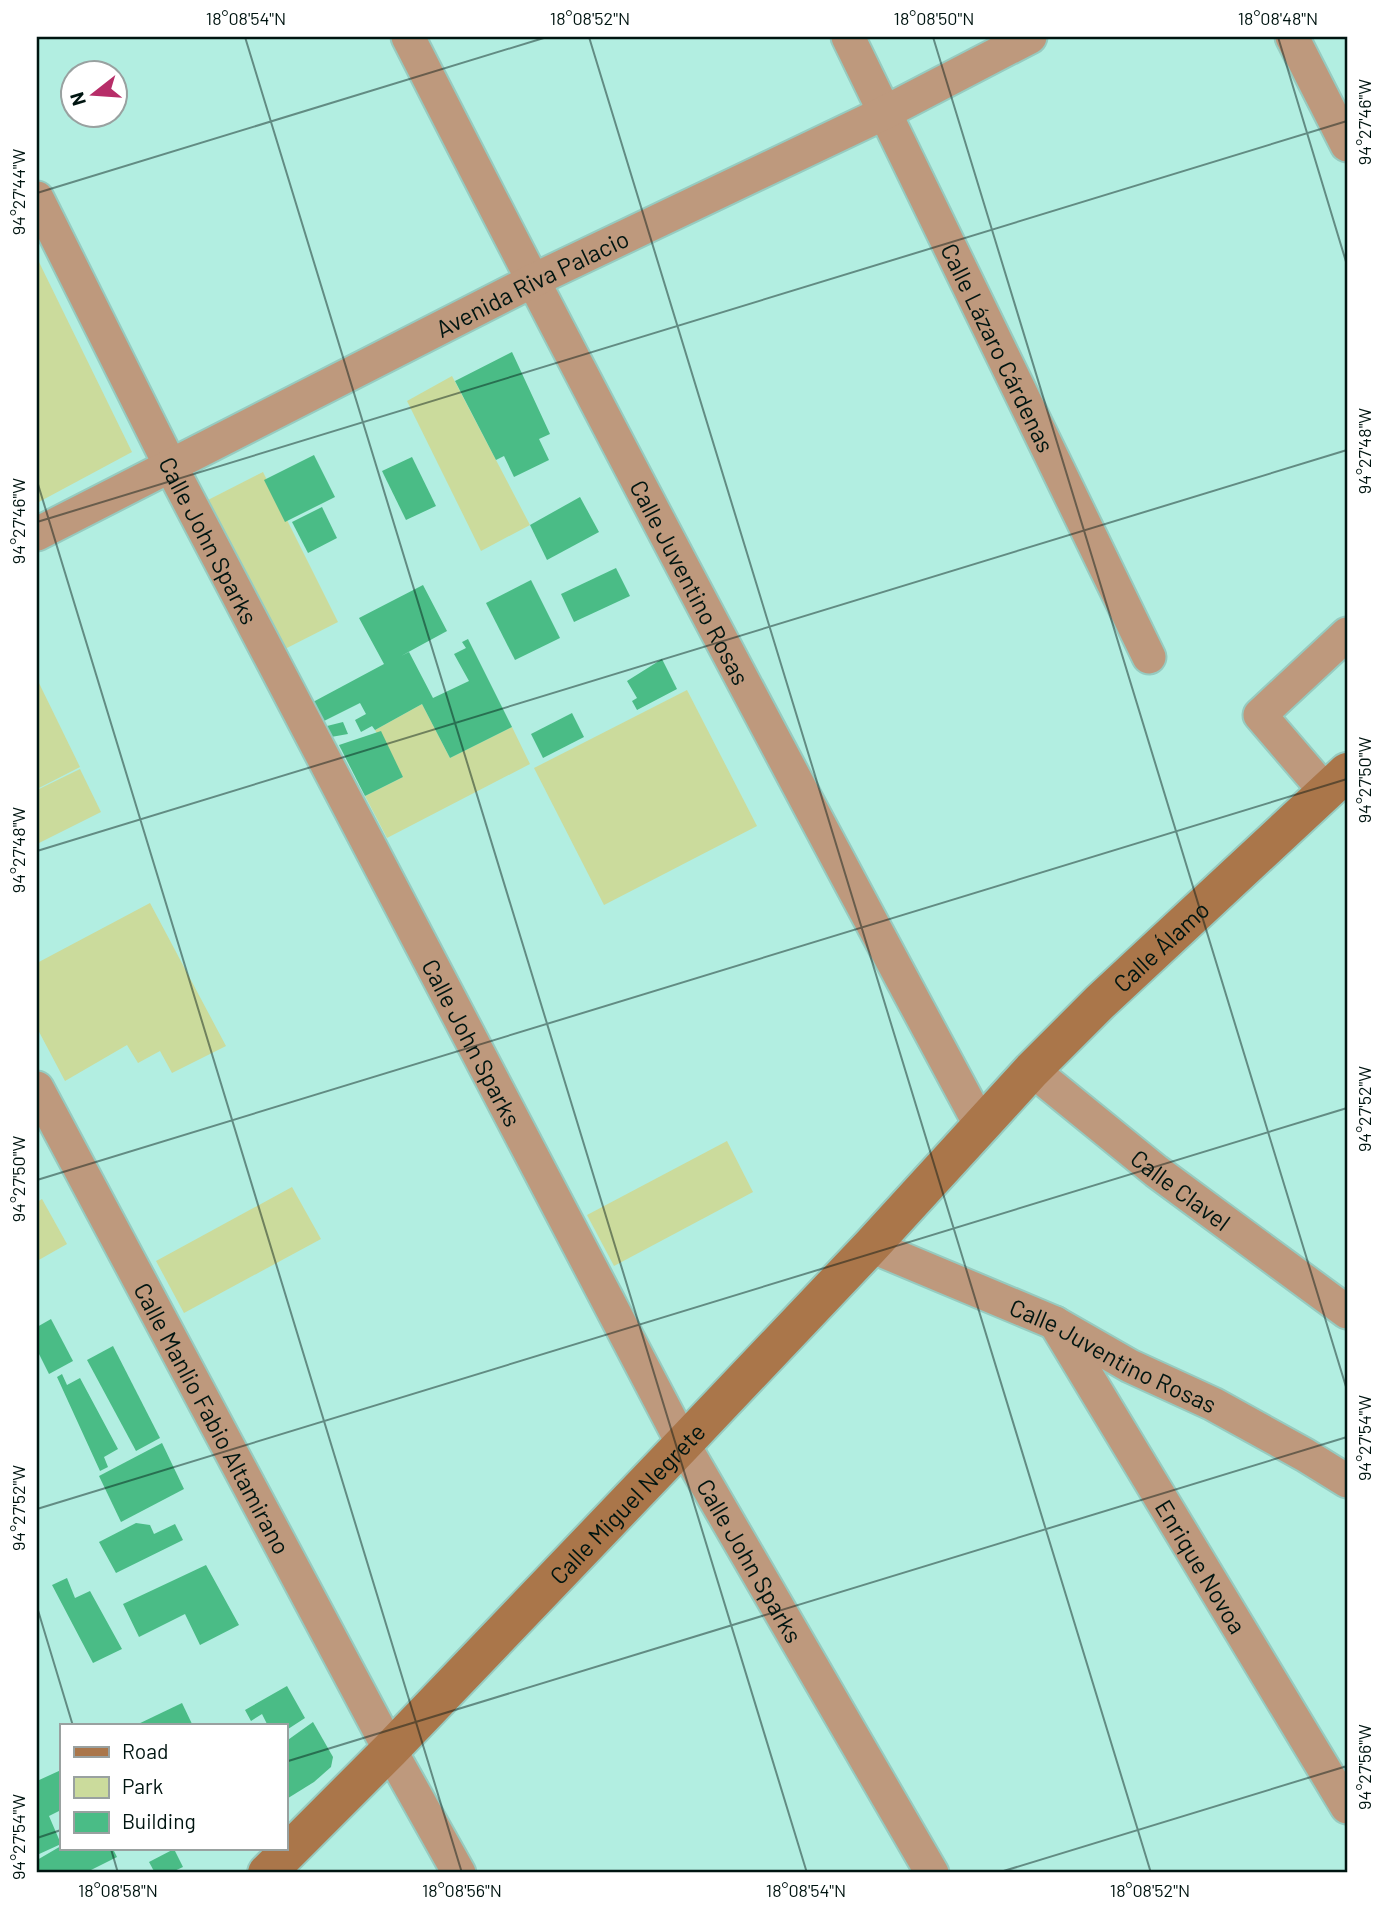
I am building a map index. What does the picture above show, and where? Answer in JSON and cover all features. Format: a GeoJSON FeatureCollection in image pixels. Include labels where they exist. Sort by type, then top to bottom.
{"type":"FeatureCollection","features":[{"type":"Feature","properties":{"kind":"main road","name":"Calle Álamo"},"geometry":{"type":"LineString","coordinates":[[981,1126],[1100,1002],[1337,782]]}},
{"type":"Feature","properties":{"kind":"main road","name":"Calle Miguel Negrete"},"geometry":{"type":"LineString","coordinates":[[267,1873],[683,1444],[981,1126]]}},
{"type":"Feature","properties":{"kind":"street","name":"Calle Juventino Rosas"},"geometry":{"type":"LineString","coordinates":[[408,37],[713,627],[981,1126]]}},
{"type":"Feature","properties":{"kind":"street","name":"Calle Lázaro Cárdenas"},"geometry":{"type":"LineString","coordinates":[[848,37],[1149,657]]}},
{"type":"Feature","properties":{"kind":"street","name":"Avenida Riva Palacio"},"geometry":{"type":"LineString","coordinates":[[37,534],[532,281],[884,113],[1030,37]]}},
{"type":"Feature","properties":{"kind":"street"},"geometry":{"type":"LineString","coordinates":[[1292,37],[1347,145]]}},
{"type":"Feature","properties":{"kind":"street","name":"Calle John Sparks"},"geometry":{"type":"LineString","coordinates":[[37,198],[170,465],[683,1444],[932,1873]]}},
{"type":"Feature","properties":{"kind":"street"},"geometry":{"type":"LineString","coordinates":[[1337,782],[1260,715],[1347,634]]}},
{"type":"Feature","properties":{"kind":"street","name":"Calle Clavel"},"geometry":{"type":"LineString","coordinates":[[1032,1070],[1156,1171],[1343,1301]]}},
{"type":"Feature","properties":{"kind":"street","name":"Calle Manlio Fabio Altamirano"},"geometry":{"type":"LineString","coordinates":[[37,1088],[459,1873]]}},
{"type":"Feature","properties":{"kind":"street","name":"Calle Juventino Rosas"},"geometry":{"type":"LineString","coordinates":[[871,1246],[1055,1323],[1130,1366],[1213,1404],[1347,1481]]}},
{"type":"Feature","properties":{"kind":"street","name":"Enrique Novoa"},"geometry":{"type":"LineString","coordinates":[[1055,1323],[1347,1807]]}},
{"type":"Feature","properties":{"kind":"green space"},"geometry":{"type":"Polygon","coordinates":[[[37,258],[132,452],[37,503],[37,258]]]}},
{"type":"Feature","properties":{"kind":"green space"},"geometry":{"type":"Polygon","coordinates":[[[452,376],[530,525],[481,551],[407,401],[452,376]]]}},
{"type":"Feature","properties":{"kind":"green space"},"geometry":{"type":"Polygon","coordinates":[[[263,472],[338,622],[281,651],[206,501],[263,472]]]}},
{"type":"Feature","properties":{"kind":"green space"},"geometry":{"type":"Polygon","coordinates":[[[37,679],[80,767],[37,789],[37,679]]]}},
{"type":"Feature","properties":{"kind":"green space"},"geometry":{"type":"Polygon","coordinates":[[[687,690],[757,826],[604,905],[534,768],[687,690]]]}},
{"type":"Feature","properties":{"kind":"green space"},"geometry":{"type":"Polygon","coordinates":[[[422,704],[450,758],[512,727],[530,764],[387,838],[365,796],[403,777],[375,730],[422,704]]]}},
{"type":"Feature","properties":{"kind":"green space"},"geometry":{"type":"Polygon","coordinates":[[[80,769],[101,812],[37,844],[37,790],[80,769]]]}},
{"type":"Feature","properties":{"kind":"green space"},"geometry":{"type":"Polygon","coordinates":[[[150,903],[226,1046],[172,1073],[160,1051],[138,1063],[127,1045],[65,1081],[37,1028],[37,963],[150,903]]]}},
{"type":"Feature","properties":{"kind":"green space"},"geometry":{"type":"Polygon","coordinates":[[[727,1141],[753,1192],[614,1266],[587,1215],[727,1141]]]}},
{"type":"Feature","properties":{"kind":"green space"},"geometry":{"type":"Polygon","coordinates":[[[292,1187],[321,1239],[184,1313],[156,1261],[292,1187]]]}},
{"type":"Feature","properties":{"kind":"green space"},"geometry":{"type":"Polygon","coordinates":[[[42,1199],[67,1244],[37,1261],[37,1202],[42,1199]]]}},
{"type":"Feature","properties":{"kind":"building"},"geometry":{"type":"Polygon","coordinates":[[[512,352],[550,434],[539,439],[549,460],[514,477],[504,456],[496,460],[455,381],[512,352]]]}},
{"type":"Feature","properties":{"kind":"building"},"geometry":{"type":"Polygon","coordinates":[[[314,455],[335,497],[285,522],[264,480],[314,455]]]}},
{"type":"Feature","properties":{"kind":"building"},"geometry":{"type":"Polygon","coordinates":[[[412,457],[436,506],[406,520],[382,471],[412,457]]]}},
{"type":"Feature","properties":{"kind":"building"},"geometry":{"type":"Polygon","coordinates":[[[580,497],[599,532],[547,560],[530,525],[580,497]]]}},
{"type":"Feature","properties":{"kind":"building"},"geometry":{"type":"Polygon","coordinates":[[[322,507],[337,538],[308,553],[292,522],[322,507]]]}},
{"type":"Feature","properties":{"kind":"building"},"geometry":{"type":"Polygon","coordinates":[[[616,568],[630,596],[574,622],[561,594],[616,568]]]}},
{"type":"Feature","properties":{"kind":"building"},"geometry":{"type":"Polygon","coordinates":[[[531,580],[560,638],[515,660],[486,603],[531,580]]]}},
{"type":"Feature","properties":{"kind":"building"},"geometry":{"type":"Polygon","coordinates":[[[423,585],[447,631],[401,656],[409,652],[433,698],[469,681],[454,654],[466,648],[462,642],[468,639],[512,727],[450,758],[422,704],[375,730],[372,726],[361,732],[355,720],[366,714],[360,703],[324,721],[313,702],[384,664],[359,618],[423,585]]]}},
{"type":"Feature","properties":{"kind":"building"},"geometry":{"type":"Polygon","coordinates":[[[662,659],[677,689],[637,710],[632,701],[637,698],[627,681],[662,659]]]}},
{"type":"Feature","properties":{"kind":"building"},"geometry":{"type":"Polygon","coordinates":[[[572,713],[584,737],[543,758],[531,734],[572,713]]]}},
{"type":"Feature","properties":{"kind":"building"},"geometry":{"type":"Polygon","coordinates":[[[343,722],[348,734],[331,737],[327,726],[343,722]]]}},
{"type":"Feature","properties":{"kind":"building"},"geometry":{"type":"Polygon","coordinates":[[[381,731],[403,777],[365,796],[339,745],[381,731]]]}},
{"type":"Feature","properties":{"kind":"building"},"geometry":{"type":"Polygon","coordinates":[[[51,1319],[73,1361],[49,1374],[37,1350],[37,1327],[51,1319]]]}},
{"type":"Feature","properties":{"kind":"building"},"geometry":{"type":"Polygon","coordinates":[[[113,1346],[160,1438],[136,1451],[87,1360],[113,1346]]]}},
{"type":"Feature","properties":{"kind":"building"},"geometry":{"type":"Polygon","coordinates":[[[62,1374],[67,1385],[80,1378],[118,1449],[104,1457],[108,1467],[100,1471],[57,1377],[62,1374]]]}},
{"type":"Feature","properties":{"kind":"building"},"geometry":{"type":"Polygon","coordinates":[[[162,1443],[184,1489],[121,1522],[99,1476],[162,1443]]]}},
{"type":"Feature","properties":{"kind":"building"},"geometry":{"type":"Polygon","coordinates":[[[136,1523],[150,1525],[154,1534],[175,1524],[183,1540],[116,1573],[99,1542],[136,1523]]]}},
{"type":"Feature","properties":{"kind":"building"},"geometry":{"type":"Polygon","coordinates":[[[206,1565],[239,1625],[200,1645],[185,1614],[139,1637],[123,1604],[206,1565]]]}},
{"type":"Feature","properties":{"kind":"building"},"geometry":{"type":"Polygon","coordinates":[[[67,1578],[75,1598],[90,1591],[122,1649],[93,1663],[52,1585],[67,1578]]]}},
{"type":"Feature","properties":{"kind":"building"},"geometry":{"type":"Polygon","coordinates":[[[287,1686],[305,1718],[287,1730],[287,1724],[267,1724],[262,1714],[251,1721],[245,1710],[287,1686]]]}},
{"type":"Feature","properties":{"kind":"building"},"geometry":{"type":"Polygon","coordinates":[[[182,1703],[192,1724],[138,1724],[182,1703]]]}},
{"type":"Feature","properties":{"kind":"building"},"geometry":{"type":"Polygon","coordinates":[[[313,1722],[333,1757],[331,1767],[314,1782],[287,1799],[287,1741],[313,1722]]]}},
{"type":"Feature","properties":{"kind":"building"},"geometry":{"type":"Polygon","coordinates":[[[60,1770],[60,1810],[49,1816],[60,1844],[37,1855],[37,1781],[60,1770]]]}},
{"type":"Feature","properties":{"kind":"building"},"geometry":{"type":"Polygon","coordinates":[[[60,1847],[60,1850],[114,1850],[117,1857],[85,1873],[37,1873],[37,1860],[60,1847]]]}},
{"type":"Feature","properties":{"kind":"building"},"geometry":{"type":"Polygon","coordinates":[[[174,1850],[183,1867],[170,1873],[155,1873],[149,1862],[174,1850]]]}}]}
